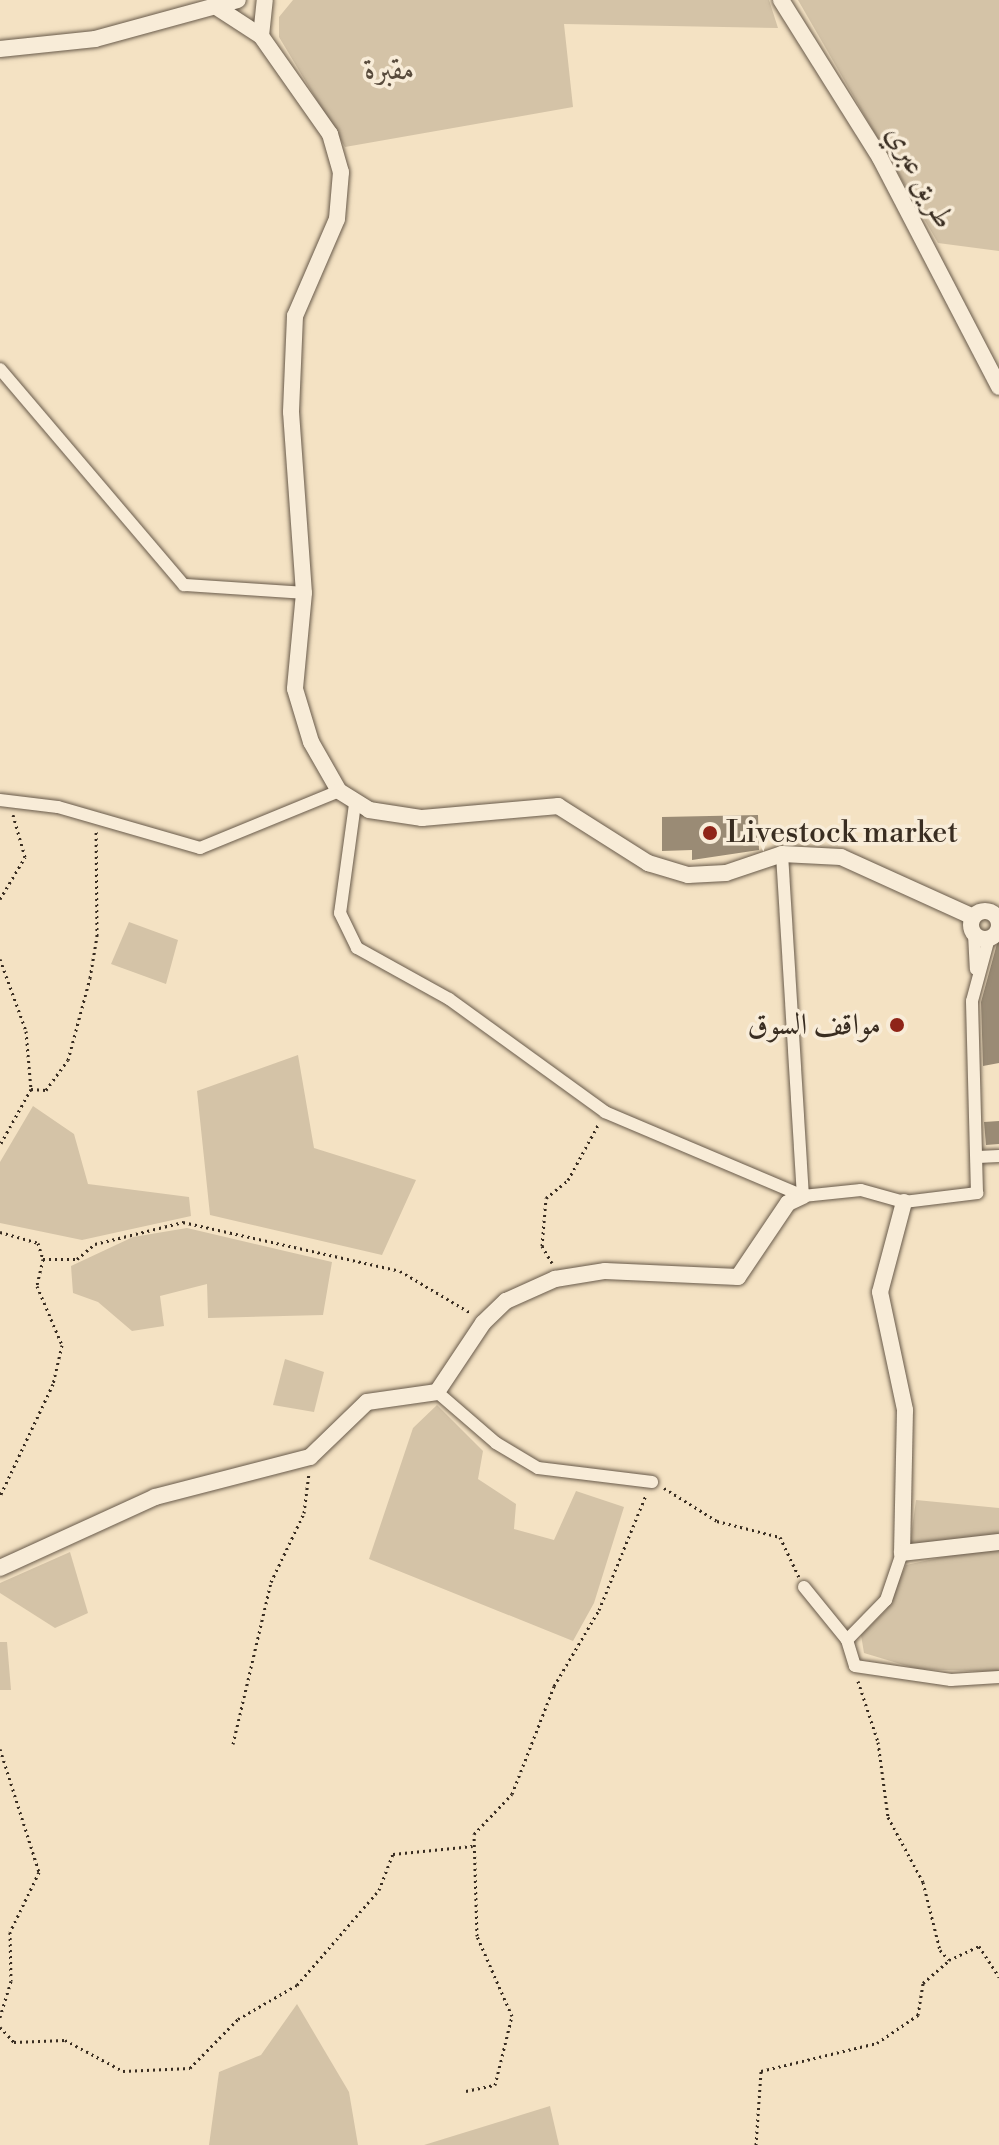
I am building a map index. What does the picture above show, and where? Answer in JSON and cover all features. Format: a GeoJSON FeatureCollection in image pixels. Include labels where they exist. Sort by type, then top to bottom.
{"type":"FeatureCollection","features":[{"type":"Feature","properties":{"kind":"street"},"geometry":{"type":"LineString","coordinates":[[0,49],[95,39],[218,8],[238,0]]}},
{"type":"Feature","properties":{"kind":"street"},"geometry":{"type":"LineString","coordinates":[[261,36],[265,0]]}},
{"type":"Feature","properties":{"kind":"street","name":"طريق عبري"},"geometry":{"type":"LineString","coordinates":[[781,0],[880,158],[999,387]]}},
{"type":"Feature","properties":{"kind":"street"},"geometry":{"type":"LineString","coordinates":[[218,8],[261,36],[330,134],[341,172],[337,219],[293,328],[291,412],[304,593],[295,689],[311,742],[339,791],[355,804],[452,820],[558,806],[648,863],[688,875],[726,873],[782,854],[841,857],[979,930],[999,925],[997,910]]}},
{"type":"Feature","properties":{"kind":"street"},"geometry":{"type":"LineString","coordinates":[[0,369],[184,585],[304,593]]}},
{"type":"Feature","properties":{"kind":"street"},"geometry":{"type":"LineString","coordinates":[[4,800],[98,820],[200,848],[339,791]]}},
{"type":"Feature","properties":{"kind":"street"},"geometry":{"type":"LineString","coordinates":[[355,804],[340,913],[350,942],[449,999],[605,1112],[803,1196]]}},
{"type":"Feature","properties":{"kind":"street"},"geometry":{"type":"LineString","coordinates":[[782,854],[803,1196]]}},
{"type":"Feature","properties":{"kind":"street"},"geometry":{"type":"LineString","coordinates":[[0,1568],[155,1497],[310,1457],[367,1402],[437,1392],[483,1323],[506,1301],[555,1279],[605,1271],[738,1277],[788,1203],[803,1196],[861,1190],[904,1202],[973,1197],[978,1157],[976,969],[979,930],[997,910]]}},
{"type":"Feature","properties":{"kind":"street"},"geometry":{"type":"LineString","coordinates":[[978,1157],[999,1156]]}},
{"type":"Feature","properties":{"kind":"street"},"geometry":{"type":"LineString","coordinates":[[847,1640],[886,1600],[902,1553],[905,1410],[880,1292],[904,1202]]}},
{"type":"Feature","properties":{"kind":"street"},"geometry":{"type":"LineString","coordinates":[[437,1392],[496,1443],[538,1468],[652,1482]]}},
{"type":"Feature","properties":{"kind":"street"},"geometry":{"type":"LineString","coordinates":[[902,1553],[999,1542]]}},
{"type":"Feature","properties":{"kind":"street"},"geometry":{"type":"LineString","coordinates":[[804,1587],[847,1640],[855,1666],[951,1680],[999,1677]]}},
{"type":"Feature","properties":{"kind":"path"},"geometry":{"type":"LineString","coordinates":[[0,899],[25,857],[4,800]]}},
{"type":"Feature","properties":{"kind":"path"},"geometry":{"type":"LineString","coordinates":[[31,1089],[46,1090],[68,1060],[90,978],[97,936],[98,820]]}},
{"type":"Feature","properties":{"kind":"path"},"geometry":{"type":"LineString","coordinates":[[0,959],[26,1031],[31,1089],[0,1145]]}},
{"type":"Feature","properties":{"kind":"path"},"geometry":{"type":"LineString","coordinates":[[555,1279],[542,1246],[546,1198],[568,1180],[605,1112]]}},
{"type":"Feature","properties":{"kind":"path"},"geometry":{"type":"LineString","coordinates":[[43,1259],[77,1259],[95,1244],[183,1222],[400,1271],[454,1298],[483,1323]]}},
{"type":"Feature","properties":{"kind":"path"},"geometry":{"type":"LineString","coordinates":[[0,1232],[38,1243],[43,1259],[37,1286],[57,1325],[60,1364],[0,1496]]}},
{"type":"Feature","properties":{"kind":"path"},"geometry":{"type":"LineString","coordinates":[[233,1744],[271,1582],[307,1505],[310,1457]]}},
{"type":"Feature","properties":{"kind":"path"},"geometry":{"type":"LineString","coordinates":[[466,2091],[495,2085],[512,2016],[477,1936],[473,1846],[481,1819],[512,1794],[554,1686],[599,1610],[652,1482],[717,1521],[780,1537],[804,1587]]}},
{"type":"Feature","properties":{"kind":"path"},"geometry":{"type":"LineString","coordinates":[[855,1666],[878,1742],[888,1817],[923,1882],[938,1946],[949,1960]]}},
{"type":"Feature","properties":{"kind":"path"},"geometry":{"type":"LineString","coordinates":[[0,1749],[39,1872],[10,1932],[11,1981],[0,2018]]}},
{"type":"Feature","properties":{"kind":"path"},"geometry":{"type":"LineString","coordinates":[[0,2027],[14,2042],[73,2043],[123,2071],[190,2068],[238,2019],[297,1985],[379,1890],[393,1854],[473,1846]]}},
{"type":"Feature","properties":{"kind":"path"},"geometry":{"type":"LineString","coordinates":[[756,2145],[761,2071],[877,2043],[918,2015],[923,1983],[949,1960],[979,1946],[999,1977]]}},
{"type":"Feature","properties":{"kind":"green space","name":"مقبرة"},"geometry":{"type":"Polygon","coordinates":[[[293,0],[769,0],[778,28],[564,24],[573,107],[345,147],[279,37],[279,17],[293,0]]]}},
{"type":"Feature","properties":{"kind":"green space"},"geometry":{"type":"Polygon","coordinates":[[[798,0],[999,0],[999,251],[938,243],[798,0]]]}},
{"type":"Feature","properties":{"kind":"green space"},"geometry":{"type":"Polygon","coordinates":[[[129,922],[178,940],[166,984],[111,964],[129,922]]]}},
{"type":"Feature","properties":{"kind":"green space"},"geometry":{"type":"Polygon","coordinates":[[[298,1055],[314,1148],[416,1180],[382,1255],[210,1215],[197,1091],[298,1055]]]}},
{"type":"Feature","properties":{"kind":"green space"},"geometry":{"type":"Polygon","coordinates":[[[33,1106],[74,1134],[88,1184],[189,1197],[191,1216],[82,1240],[0,1223],[0,1162],[33,1106]]]}},
{"type":"Feature","properties":{"kind":"green space"},"geometry":{"type":"Polygon","coordinates":[[[187,1228],[332,1262],[323,1315],[208,1318],[207,1284],[160,1296],[164,1326],[132,1331],[98,1302],[73,1293],[71,1266],[133,1237],[187,1228]]]}},
{"type":"Feature","properties":{"kind":"green space"},"geometry":{"type":"Polygon","coordinates":[[[285,1359],[324,1372],[314,1412],[273,1405],[285,1359]]]}},
{"type":"Feature","properties":{"kind":"green space"},"geometry":{"type":"Polygon","coordinates":[[[437,1405],[483,1451],[478,1479],[516,1504],[514,1529],[554,1540],[576,1491],[624,1507],[594,1603],[573,1641],[369,1559],[413,1428],[437,1405]]]}},
{"type":"Feature","properties":{"kind":"green space"},"geometry":{"type":"Polygon","coordinates":[[[916,1500],[999,1508],[999,1536],[910,1544],[916,1500]]]}},
{"type":"Feature","properties":{"kind":"green space"},"geometry":{"type":"Polygon","coordinates":[[[985,1548],[999,1549],[999,1672],[917,1669],[864,1653],[861,1635],[886,1610],[906,1565],[985,1548]]]}},
{"type":"Feature","properties":{"kind":"green space"},"geometry":{"type":"Polygon","coordinates":[[[70,1552],[88,1613],[55,1628],[0,1593],[0,1583],[70,1552]]]}},
{"type":"Feature","properties":{"kind":"green space"},"geometry":{"type":"Polygon","coordinates":[[[0,1642],[7,1642],[11,1690],[0,1690],[0,1642]]]}},
{"type":"Feature","properties":{"kind":"green space"},"geometry":{"type":"Polygon","coordinates":[[[297,2004],[349,2092],[358,2145],[209,2145],[219,2072],[261,2055],[297,2004]]]}},
{"type":"Feature","properties":{"kind":"green space"},"geometry":{"type":"Polygon","coordinates":[[[550,2106],[559,2145],[424,2145],[550,2106]]]}},
{"type":"Feature","properties":{"kind":"building","name":"Livestock market"},"geometry":{"type":"Polygon","coordinates":[[[758,815],[759,850],[692,860],[692,850],[662,851],[662,817],[758,815]]]}},
{"type":"Feature","properties":{"kind":"building"},"geometry":{"type":"Polygon","coordinates":[[[994,929],[999,929],[999,1063],[983,1066],[981,1002],[998,940],[994,929]]]}},
{"type":"Feature","properties":{"kind":"building"},"geometry":{"type":"Polygon","coordinates":[[[999,1121],[999,1144],[986,1145],[984,1122],[999,1121]]]}},
{"type":"Feature","properties":{"kind":"place","name":"Livestock market"},"geometry":{"type":"Point","coordinates":[710,833]}},
{"type":"Feature","properties":{"kind":"place","name":"مواقف السوق"},"geometry":{"type":"Point","coordinates":[897,1025]}}]}
